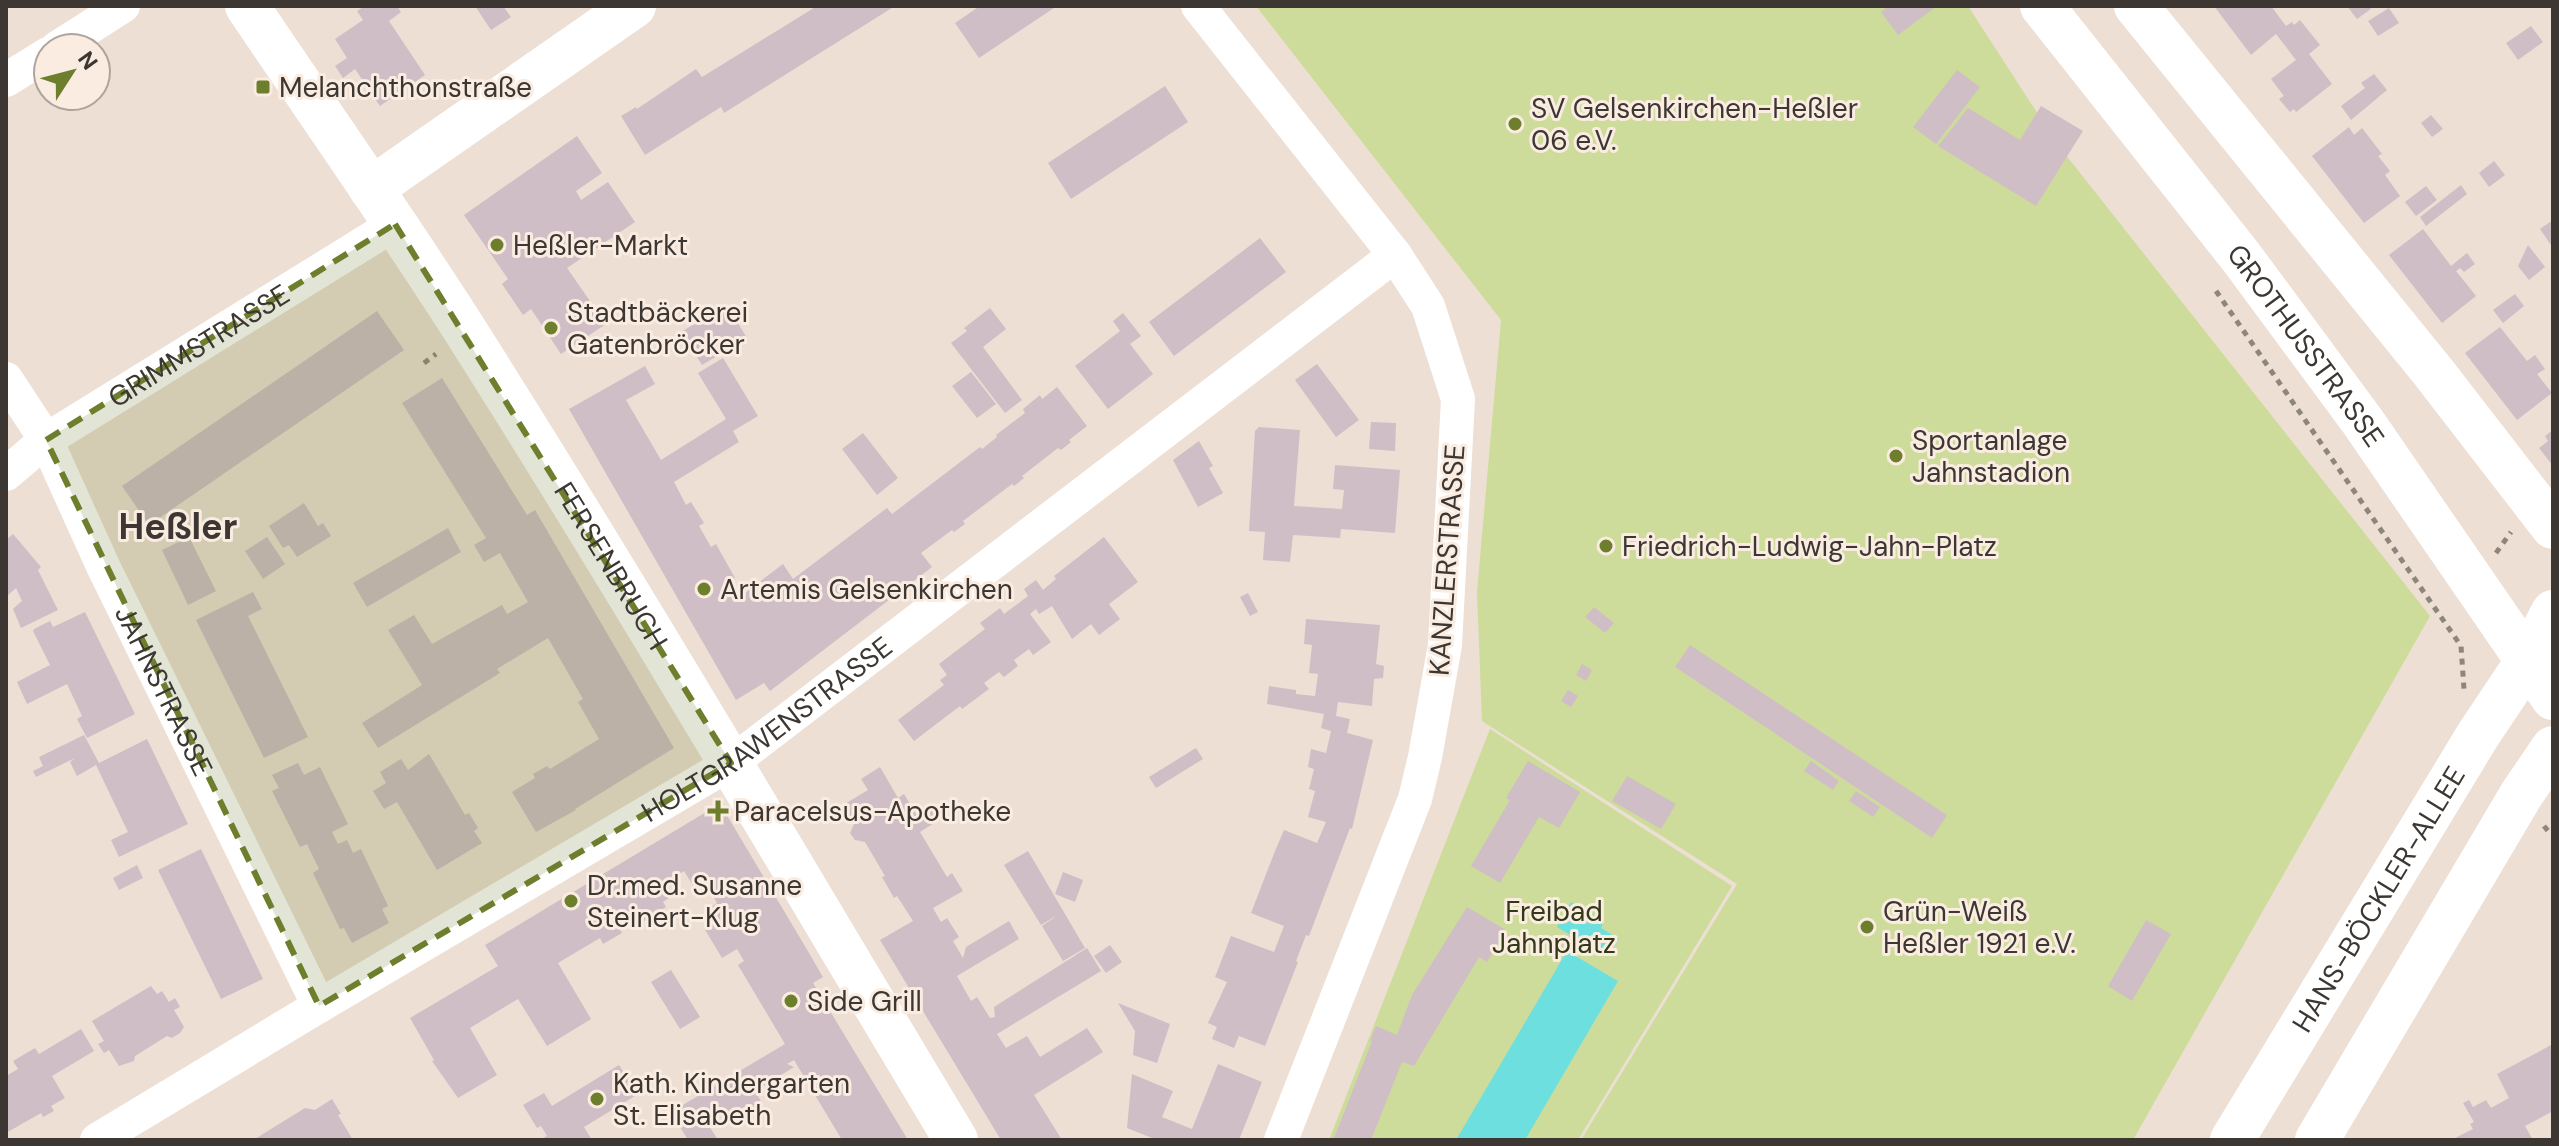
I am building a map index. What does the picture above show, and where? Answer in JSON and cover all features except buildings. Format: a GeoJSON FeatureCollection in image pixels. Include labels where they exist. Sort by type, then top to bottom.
{"type":"FeatureCollection","features":[{"type":"Feature","properties":{"kind":"street"},"geometry":{"type":"LineString","coordinates":[[82,32],[123,6]]}},
{"type":"Feature","properties":{"kind":"street","name":"FERSENBRUCH"},"geometry":{"type":"LineString","coordinates":[[247,6],[510,402],[731,763],[956,1140]]}},
{"type":"Feature","properties":{"kind":"street","name":"GRIMMSTRASSE"},"geometry":{"type":"LineString","coordinates":[[6,474],[46,440],[383,207],[634,6]]}},
{"type":"Feature","properties":{"kind":"street","name":"KANZLERSTRASSE"},"geometry":{"type":"LineString","coordinates":[[1198,6],[1395,255],[1428,306],[1458,399],[1445,645],[1415,799],[1281,1140]]}},
{"type":"Feature","properties":{"kind":"street","name":"GROTHUSSTRASSE"},"geometry":{"type":"LineString","coordinates":[[2042,6],[2251,270],[2363,422],[2553,698]]}},
{"type":"Feature","properties":{"kind":"street"},"geometry":{"type":"LineString","coordinates":[[2136,6],[2434,373],[2535,524]]}},
{"type":"Feature","properties":{"kind":"street"},"geometry":{"type":"LineString","coordinates":[[6,80],[32,64]]}},
{"type":"Feature","properties":{"kind":"street","name":"HOLTGRAWENSTRASSE"},"geometry":{"type":"LineString","coordinates":[[97,1140],[731,763],[1395,255]]}},
{"type":"Feature","properties":{"kind":"street","name":"JAHNSTRASSE"},"geometry":{"type":"LineString","coordinates":[[6,379],[46,440],[103,566],[319,1006]]}},
{"type":"Feature","properties":{"kind":"street","name":"HANS-BÖCKLER-ALLEE"},"geometry":{"type":"LineString","coordinates":[[2232,1140],[2478,735],[2528,660],[2553,612]]}},
{"type":"Feature","properties":{"kind":"street"},"geometry":{"type":"LineString","coordinates":[[2317,1140],[2521,795],[2553,748]]}},
{"type":"Feature","properties":{"kind":"path"},"geometry":{"type":"LineString","coordinates":[[2213,287],[2461,646],[2464,693]]}},
{"type":"Feature","properties":{"kind":"path"},"geometry":{"type":"LineString","coordinates":[[2496,552],[2535,524]]}},
{"type":"Feature","properties":{"kind":"highlighted area"},"geometry":{"type":"Polygon","coordinates":[[[395,224],[731,763],[319,1006],[46,440],[395,224]]]}},
{"type":"Feature","properties":{"kind":"green space","name":"Sportanlage Jahnstadion"},"geometry":{"type":"Polygon","coordinates":[[[1256,6],[1968,6],[2058,145],[2430,616],[2133,1140],[1581,1140],[1737,884],[1482,721],[1477,592],[1501,320],[1256,6]]]}},
{"type":"Feature","properties":{"kind":"green space","name":"Freibad Jahnplatz"},"geometry":{"type":"Polygon","coordinates":[[[1490,729],[1732,886],[1578,1140],[1329,1140],[1490,729]]]}},
{"type":"Feature","properties":{"kind":"water"},"geometry":{"type":"Polygon","coordinates":[[[1571,902],[1604,921],[1601,928],[1619,939],[1609,954],[1593,944],[1590,947],[1557,927],[1571,902]]]}},
{"type":"Feature","properties":{"kind":"water"},"geometry":{"type":"Polygon","coordinates":[[[1567,951],[1618,981],[1525,1140],[1456,1140],[1567,951]]]}},
{"type":"Feature","properties":{"kind":"place","name":"Melanchthonstraße"},"geometry":{"type":"Point","coordinates":[263,87]}},
{"type":"Feature","properties":{"kind":"place","name":"SV Gelsenkirchen-Heßler 06 e.V."},"geometry":{"type":"Point","coordinates":[1515,124]}},
{"type":"Feature","properties":{"kind":"place","name":"Heßler-Markt"},"geometry":{"type":"Point","coordinates":[497,245]}},
{"type":"Feature","properties":{"kind":"place","name":"Stadtbäckerei Gatenbröcker"},"geometry":{"type":"Point","coordinates":[551,328]}},
{"type":"Feature","properties":{"kind":"place","name":"Sportanlage Jahnstadion"},"geometry":{"type":"Point","coordinates":[1896,456]}},
{"type":"Feature","properties":{"kind":"place","name":"Friedrich-Ludwig-Jahn-Platz"},"geometry":{"type":"Point","coordinates":[1606,546]}},
{"type":"Feature","properties":{"kind":"place","name":"Artemis Gelsenkirchen"},"geometry":{"type":"Point","coordinates":[704,589]}},
{"type":"Feature","properties":{"kind":"place","name":"Paracelsus-Apotheke"},"geometry":{"type":"Point","coordinates":[718,811]}},
{"type":"Feature","properties":{"kind":"place","name":"Dr.med. Susanne Steinert-Klug"},"geometry":{"type":"Point","coordinates":[571,901]}},
{"type":"Feature","properties":{"kind":"place","name":"Grün-Weiß Heßler 1921 e.V."},"geometry":{"type":"Point","coordinates":[1867,927]}},
{"type":"Feature","properties":{"kind":"place","name":"Side Grill"},"geometry":{"type":"Point","coordinates":[791,1001]}},
{"type":"Feature","properties":{"kind":"place","name":"Kath. Kindergarten St. Elisabeth"},"geometry":{"type":"Point","coordinates":[597,1099]}},
{"type":"Feature","properties":{"kind":"district","name":"Heßler"},"geometry":{"type":"Point","coordinates":[178,526]}}]}
